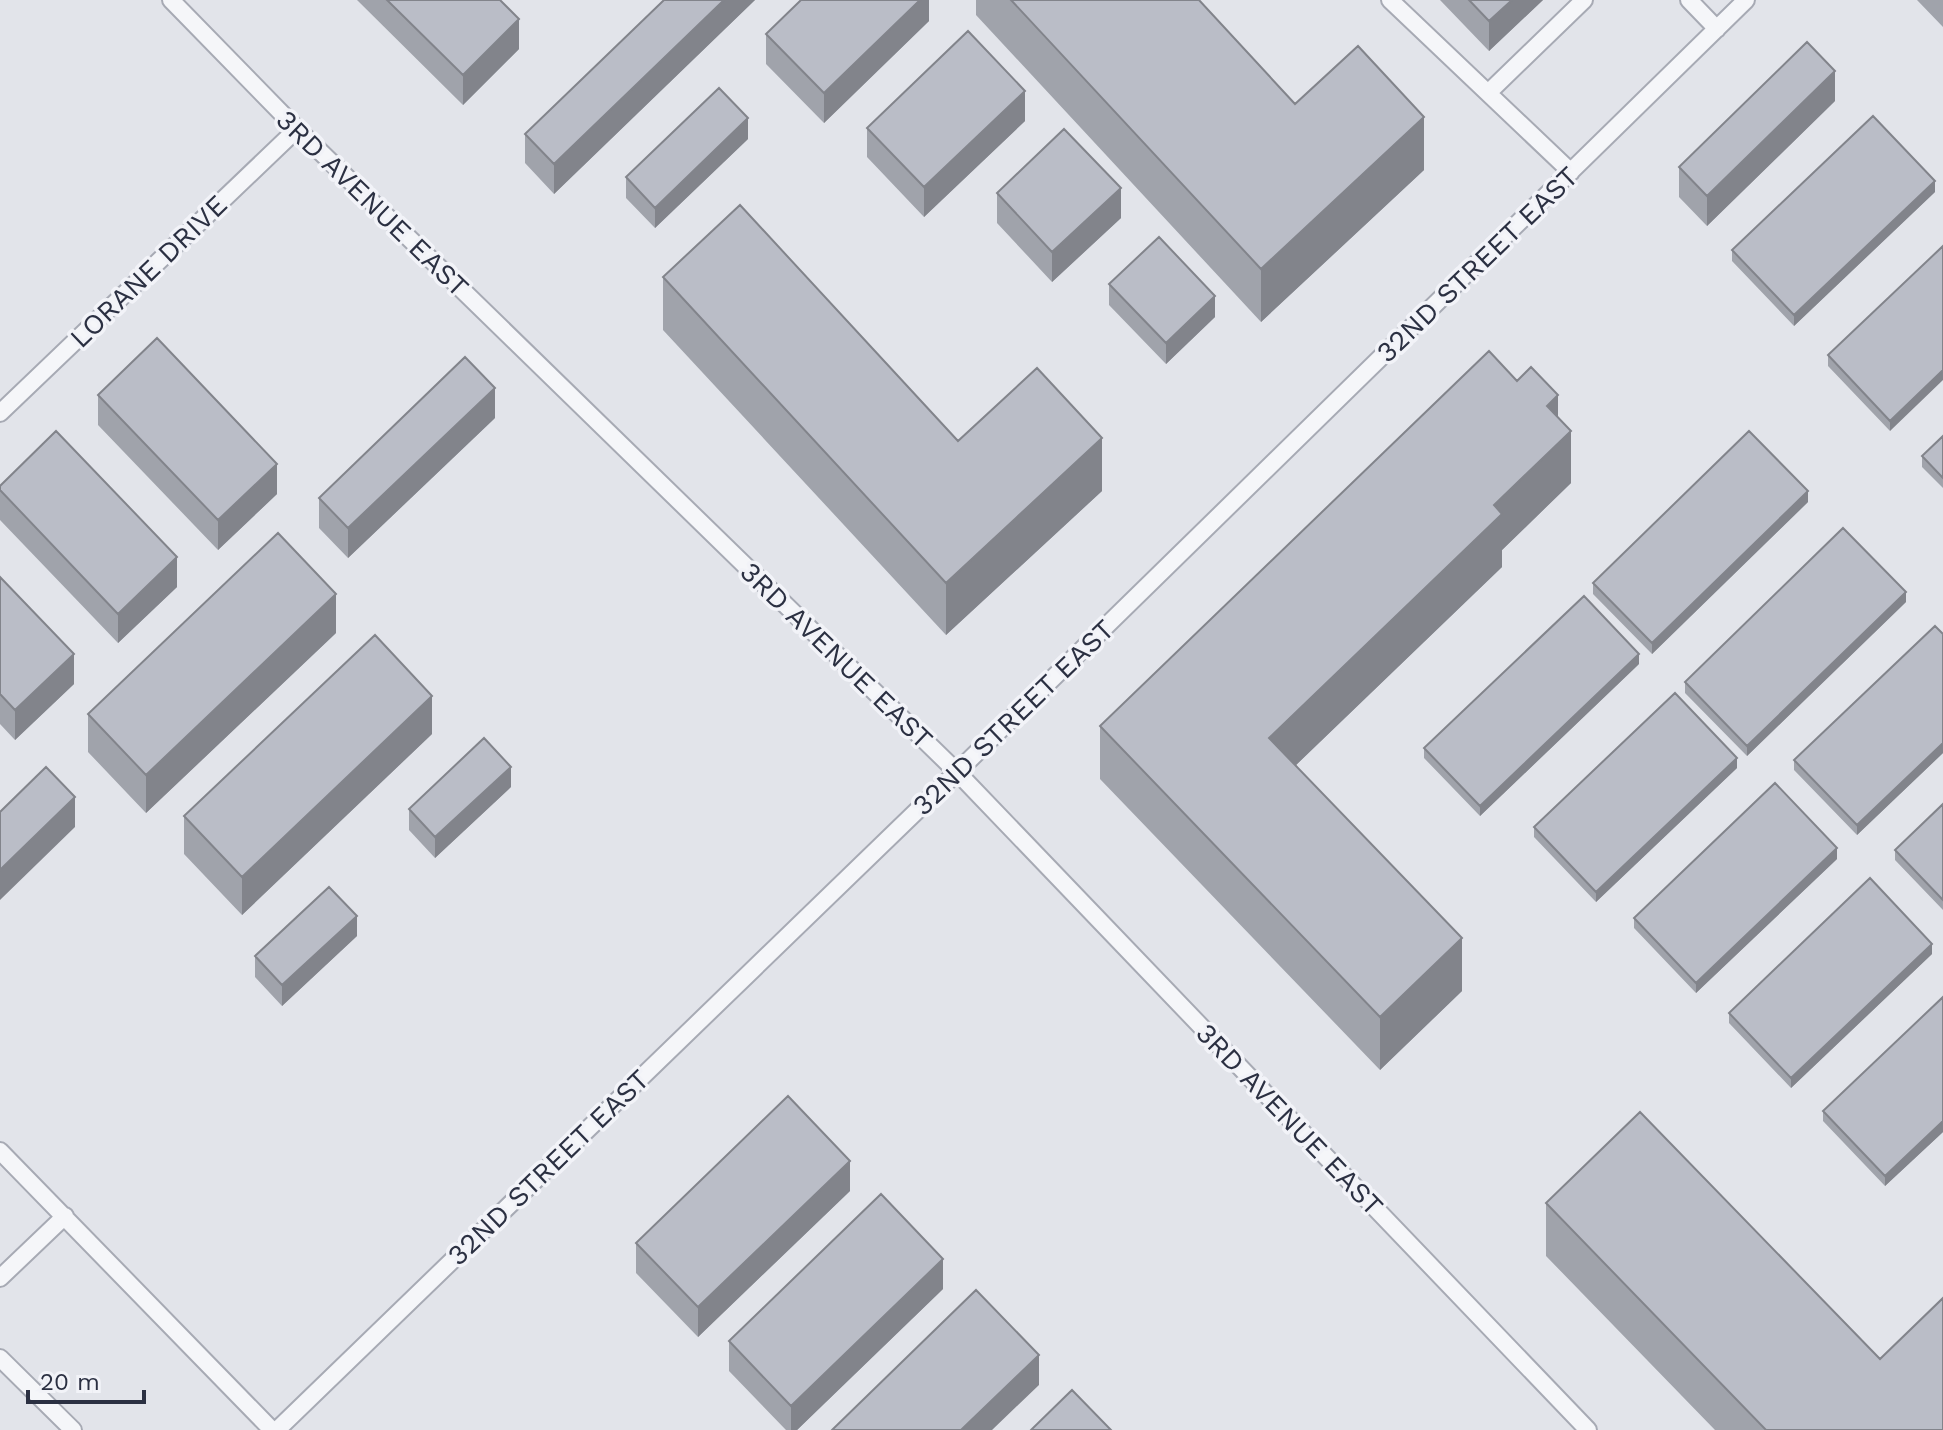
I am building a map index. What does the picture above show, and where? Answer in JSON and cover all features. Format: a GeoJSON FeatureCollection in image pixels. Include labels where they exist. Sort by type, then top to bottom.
{"type":"FeatureCollection","features":[{"type":"Feature","properties":{"kind":"lane","name":"3RD AVENUE EAST"},"geometry":{"type":"LineString","coordinates":[[171,0],[297,129],[957,772],[1588,1430]]}},
{"type":"Feature","properties":{"kind":"lane"},"geometry":{"type":"LineString","coordinates":[[1390,0],[1571,172]]}},
{"type":"Feature","properties":{"kind":"lane"},"geometry":{"type":"LineString","coordinates":[[1488,93],[1584,0]]}},
{"type":"Feature","properties":{"kind":"lane"},"geometry":{"type":"LineString","coordinates":[[1689,0],[1717,29]]}},
{"type":"Feature","properties":{"kind":"lane","name":"32ND STREET EAST"},"geometry":{"type":"LineString","coordinates":[[274,1430],[957,772],[1746,0]]}},
{"type":"Feature","properties":{"kind":"lane","name":"LORANE DRIVE"},"geometry":{"type":"LineString","coordinates":[[0,413],[297,129]]}},
{"type":"Feature","properties":{"kind":"lane"},"geometry":{"type":"LineString","coordinates":[[0,1151],[274,1430]]}},
{"type":"Feature","properties":{"kind":"lane"},"geometry":{"type":"LineString","coordinates":[[0,1278],[65,1216]]}},
{"type":"Feature","properties":{"kind":"lane"},"geometry":{"type":"LineString","coordinates":[[0,1358],[73,1430]]}},
{"type":"Feature","properties":{"kind":"building"},"geometry":{"type":"Polygon","coordinates":[[[387,0],[500,0],[519,19],[463,75],[387,0]]]}},
{"type":"Feature","properties":{"kind":"building"},"geometry":{"type":"Polygon","coordinates":[[[664,0],[724,0],[554,164],[525,134],[664,0]]]}},
{"type":"Feature","properties":{"kind":"building"},"geometry":{"type":"Polygon","coordinates":[[[801,0],[920,0],[824,93],[766,34],[801,0]]]}},
{"type":"Feature","properties":{"kind":"building"},"geometry":{"type":"Polygon","coordinates":[[[1011,0],[1199,0],[1295,104],[1358,46],[1424,117],[1261,269],[1011,0]]]}},
{"type":"Feature","properties":{"kind":"building"},"geometry":{"type":"Polygon","coordinates":[[[1469,0],[1512,0],[1489,21],[1469,0]]]}},
{"type":"Feature","properties":{"kind":"building"},"geometry":{"type":"Polygon","coordinates":[[[968,31],[1025,91],[924,187],[867,128],[968,31]]]}},
{"type":"Feature","properties":{"kind":"building"},"geometry":{"type":"Polygon","coordinates":[[[1807,42],[1835,71],[1707,196],[1679,167],[1807,42]]]}},
{"type":"Feature","properties":{"kind":"building"},"geometry":{"type":"Polygon","coordinates":[[[719,88],[748,118],[655,208],[626,177],[719,88]]]}},
{"type":"Feature","properties":{"kind":"building"},"geometry":{"type":"Polygon","coordinates":[[[1873,116],[1935,181],[1794,315],[1732,250],[1873,116]]]}},
{"type":"Feature","properties":{"kind":"building"},"geometry":{"type":"Polygon","coordinates":[[[1064,129],[1121,188],[1052,252],[997,193],[1064,129]]]}},
{"type":"Feature","properties":{"kind":"building"},"geometry":{"type":"Polygon","coordinates":[[[740,205],[958,441],[1037,368],[1102,438],[946,583],[663,277],[740,205]]]}},
{"type":"Feature","properties":{"kind":"building"},"geometry":{"type":"Polygon","coordinates":[[[1159,237],[1215,296],[1166,343],[1109,284],[1159,237]]]}},
{"type":"Feature","properties":{"kind":"building"},"geometry":{"type":"Polygon","coordinates":[[[1943,246],[1943,370],[1890,421],[1828,355],[1943,246]]]}},
{"type":"Feature","properties":{"kind":"building"},"geometry":{"type":"Polygon","coordinates":[[[157,338],[277,464],[218,520],[98,395],[157,338]]]}},
{"type":"Feature","properties":{"kind":"building"},"geometry":{"type":"Polygon","coordinates":[[[1489,351],[1517,381],[1531,367],[1558,395],[1547,406],[1571,431],[1494,505],[1502,514],[1269,738],[1462,938],[1380,1017],[1100,726],[1489,351]]]}},
{"type":"Feature","properties":{"kind":"building"},"geometry":{"type":"Polygon","coordinates":[[[465,357],[495,388],[348,528],[319,498],[465,357]]]}},
{"type":"Feature","properties":{"kind":"building"},"geometry":{"type":"Polygon","coordinates":[[[56,431],[177,557],[118,614],[0,490],[0,486],[56,431]]]}},
{"type":"Feature","properties":{"kind":"building"},"geometry":{"type":"Polygon","coordinates":[[[1749,431],[1808,491],[1652,643],[1593,583],[1749,431]]]}},
{"type":"Feature","properties":{"kind":"building"},"geometry":{"type":"Polygon","coordinates":[[[1943,436],[1943,478],[1922,456],[1943,436]]]}},
{"type":"Feature","properties":{"kind":"building"},"geometry":{"type":"Polygon","coordinates":[[[1843,528],[1906,592],[1747,746],[1685,682],[1843,528]]]}},
{"type":"Feature","properties":{"kind":"building"},"geometry":{"type":"Polygon","coordinates":[[[278,533],[336,594],[146,775],[88,714],[278,533]]]}},
{"type":"Feature","properties":{"kind":"building"},"geometry":{"type":"Polygon","coordinates":[[[0,577],[74,654],[15,710],[0,694],[0,577]]]}},
{"type":"Feature","properties":{"kind":"building"},"geometry":{"type":"Polygon","coordinates":[[[1584,596],[1639,654],[1480,806],[1424,748],[1584,596]]]}},
{"type":"Feature","properties":{"kind":"building"},"geometry":{"type":"Polygon","coordinates":[[[1935,626],[1943,634],[1943,743],[1857,825],[1794,760],[1935,626]]]}},
{"type":"Feature","properties":{"kind":"building"},"geometry":{"type":"Polygon","coordinates":[[[375,635],[432,696],[242,877],[184,816],[375,635]]]}},
{"type":"Feature","properties":{"kind":"building"},"geometry":{"type":"Polygon","coordinates":[[[1675,693],[1737,758],[1596,892],[1534,827],[1675,693]]]}},
{"type":"Feature","properties":{"kind":"building"},"geometry":{"type":"Polygon","coordinates":[[[484,738],[511,767],[435,837],[409,809],[484,738]]]}},
{"type":"Feature","properties":{"kind":"building"},"geometry":{"type":"Polygon","coordinates":[[[46,767],[75,797],[0,870],[0,812],[46,767]]]}},
{"type":"Feature","properties":{"kind":"building"},"geometry":{"type":"Polygon","coordinates":[[[1775,783],[1837,848],[1696,983],[1634,918],[1775,783]]]}},
{"type":"Feature","properties":{"kind":"building"},"geometry":{"type":"Polygon","coordinates":[[[1943,804],[1943,900],[1895,850],[1943,804]]]}},
{"type":"Feature","properties":{"kind":"building"},"geometry":{"type":"Polygon","coordinates":[[[1870,878],[1932,944],[1791,1078],[1729,1013],[1870,878]]]}},
{"type":"Feature","properties":{"kind":"building"},"geometry":{"type":"Polygon","coordinates":[[[329,887],[357,916],[282,985],[255,956],[329,887]]]}},
{"type":"Feature","properties":{"kind":"building"},"geometry":{"type":"Polygon","coordinates":[[[1943,997],[1943,1121],[1885,1176],[1823,1111],[1943,997]]]}},
{"type":"Feature","properties":{"kind":"building"},"geometry":{"type":"Polygon","coordinates":[[[788,1096],[850,1161],[698,1307],[636,1243],[788,1096]]]}},
{"type":"Feature","properties":{"kind":"building"},"geometry":{"type":"Polygon","coordinates":[[[1640,1112],[1880,1359],[1943,1298],[1943,1430],[1766,1430],[1546,1203],[1640,1112]]]}},
{"type":"Feature","properties":{"kind":"building"},"geometry":{"type":"Polygon","coordinates":[[[881,1194],[943,1259],[791,1406],[729,1341],[881,1194]]]}},
{"type":"Feature","properties":{"kind":"building"},"geometry":{"type":"Polygon","coordinates":[[[976,1290],[1039,1355],[961,1430],[832,1430],[976,1290]]]}},
{"type":"Feature","properties":{"kind":"building"},"geometry":{"type":"Polygon","coordinates":[[[1072,1390],[1111,1430],[1031,1430],[1072,1390]]]}}]}
